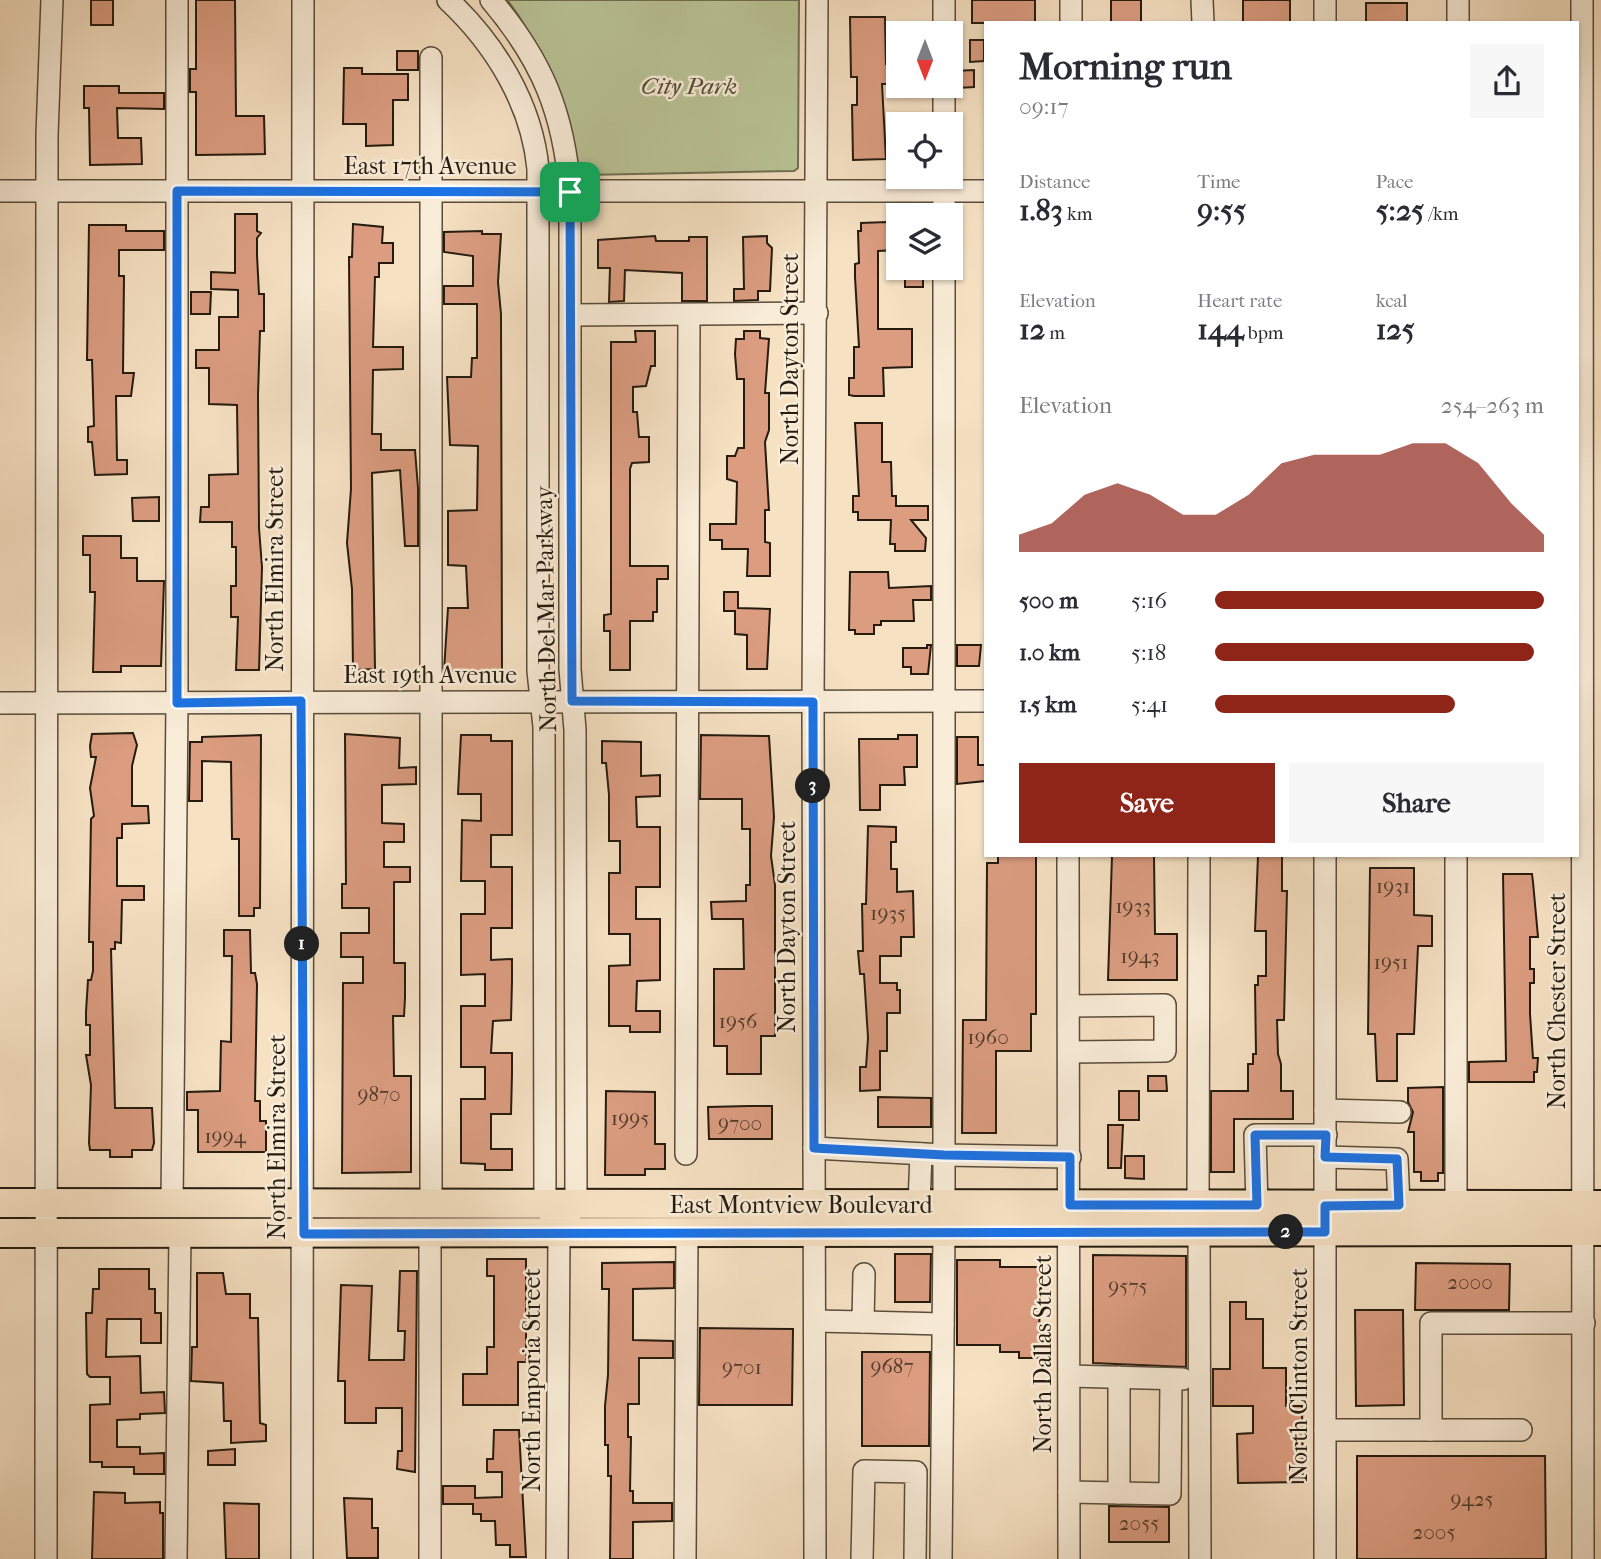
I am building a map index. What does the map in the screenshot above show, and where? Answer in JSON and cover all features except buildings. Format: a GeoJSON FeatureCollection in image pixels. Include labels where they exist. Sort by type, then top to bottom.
{"type":"FeatureCollection","features":[{"type":"Feature","properties":{"kind":"main road","name":"East Montview Boulevard"},"geometry":{"type":"LineString","coordinates":[[0,1203],[576,1204],[815,1219]]}},
{"type":"Feature","properties":{"kind":"main road","name":"East Montview Boulevard"},"geometry":{"type":"LineString","coordinates":[[1198,1219],[1257,1205],[1325,1219],[1399,1205],[1457,1206],[1592,1218]]}},
{"type":"Feature","properties":{"kind":"main road","name":"East Montview Boulevard"},"geometry":{"type":"LineString","coordinates":[[0,1233],[687,1233],[815,1219],[935,1214],[1198,1219],[1592,1218]]}},
{"type":"Feature","properties":{"kind":"street"},"geometry":{"type":"LineString","coordinates":[[46,1559],[48,191],[52,0]]}},
{"type":"Feature","properties":{"kind":"street"},"geometry":{"type":"LineString","coordinates":[[172,1203],[177,703],[177,0]]}},
{"type":"Feature","properties":{"kind":"street","name":"North Elmira Street"},"geometry":{"type":"LineString","coordinates":[[302,1559],[303,0]]}},
{"type":"Feature","properties":{"kind":"street","name":"North Del Mar Parkway"},"geometry":{"type":"LineString","coordinates":[[448,0],[485,39],[513,87],[532,137],[539,192],[538,671],[544,727],[545,1204]]}},
{"type":"Feature","properties":{"kind":"street","name":"North Del Mar Parkway"},"geometry":{"type":"LineString","coordinates":[[491,0],[538,65],[559,127],[570,192],[576,1204]]}},
{"type":"Feature","properties":{"kind":"street","name":"North Dayton Street"},"geometry":{"type":"LineString","coordinates":[[815,1559],[813,702],[817,0]]}},
{"type":"Feature","properties":{"kind":"street"},"geometry":{"type":"LineString","coordinates":[[944,0],[944,21]]}},
{"type":"Feature","properties":{"kind":"street"},"geometry":{"type":"LineString","coordinates":[[1071,0],[1071,21]]}},
{"type":"Feature","properties":{"kind":"street"},"geometry":{"type":"LineString","coordinates":[[1202,0],[1203,21]]}},
{"type":"Feature","properties":{"kind":"street"},"geometry":{"type":"LineString","coordinates":[[1325,0],[1325,21]]}},
{"type":"Feature","properties":{"kind":"street"},"geometry":{"type":"LineString","coordinates":[[1458,0],[1458,21]]}},
{"type":"Feature","properties":{"kind":"street","name":"North Chester Street"},"geometry":{"type":"LineString","coordinates":[[1583,1559],[1584,1323],[1592,1218],[1587,700],[1588,5]]}},
{"type":"Feature","properties":{"kind":"street"},"geometry":{"type":"LineString","coordinates":[[431,58],[431,1204]]}},
{"type":"Feature","properties":{"kind":"street","name":"East 17th Avenue"},"geometry":{"type":"LineString","coordinates":[[963,187],[984,191]]}},
{"type":"Feature","properties":{"kind":"street","name":"East 17th Avenue"},"geometry":{"type":"LineString","coordinates":[[0,191],[817,192],[886,188]]}},
{"type":"Feature","properties":{"kind":"street"},"geometry":{"type":"LineString","coordinates":[[935,1214],[944,1155],[944,280]]}},
{"type":"Feature","properties":{"kind":"street"},"geometry":{"type":"LineString","coordinates":[[571,315],[817,313]]}},
{"type":"Feature","properties":{"kind":"street"},"geometry":{"type":"LineString","coordinates":[[686,1154],[688,316]]}},
{"type":"Feature","properties":{"kind":"street","name":"East 19th Avenue"},"geometry":{"type":"LineString","coordinates":[[0,703],[984,701]]}},
{"type":"Feature","properties":{"kind":"street","name":"North Dallas Street"},"geometry":{"type":"LineString","coordinates":[[1068,857],[1069,1559]]}},
{"type":"Feature","properties":{"kind":"street"},"geometry":{"type":"LineString","coordinates":[[1199,857],[1200,1559]]}},
{"type":"Feature","properties":{"kind":"street","name":"North Clinton Street"},"geometry":{"type":"LineString","coordinates":[[1325,857],[1325,1559]]}},
{"type":"Feature","properties":{"kind":"street"},"geometry":{"type":"LineString","coordinates":[[1456,857],[1457,1206]]}},
{"type":"Feature","properties":{"kind":"street"},"geometry":{"type":"LineString","coordinates":[[1069,1006],[1165,1005],[1165,1051],[1069,1052]]}},
{"type":"Feature","properties":{"kind":"street"},"geometry":{"type":"LineString","coordinates":[[1325,1110],[1401,1112]]}},
{"type":"Feature","properties":{"kind":"street"},"geometry":{"type":"LineString","coordinates":[[1257,1205],[1255,1135],[1326,1135]]}},
{"type":"Feature","properties":{"kind":"street"},"geometry":{"type":"LineString","coordinates":[[814,1148],[944,1155],[1070,1157]]}},
{"type":"Feature","properties":{"kind":"street"},"geometry":{"type":"LineString","coordinates":[[921,1154],[935,1214],[943,1324],[941,1559]]}},
{"type":"Feature","properties":{"kind":"street"},"geometry":{"type":"LineString","coordinates":[[1325,1157],[1397,1159],[1399,1205]]}},
{"type":"Feature","properties":{"kind":"street","name":"North Emporia Street"},"geometry":{"type":"LineString","coordinates":[[545,1204],[559,1233],[557,1559]]}},
{"type":"Feature","properties":{"kind":"street"},"geometry":{"type":"LineString","coordinates":[[559,1233],[576,1204]]}},
{"type":"Feature","properties":{"kind":"street"},"geometry":{"type":"LineString","coordinates":[[430,1233],[430,1559]]}},
{"type":"Feature","properties":{"kind":"street"},"geometry":{"type":"LineString","coordinates":[[685,1559],[687,1233]]}},
{"type":"Feature","properties":{"kind":"street"},"geometry":{"type":"LineString","coordinates":[[176,1559],[180,1234]]}},
{"type":"Feature","properties":{"kind":"street"},"geometry":{"type":"LineString","coordinates":[[863,1322],[864,1274]]}},
{"type":"Feature","properties":{"kind":"street"},"geometry":{"type":"LineString","coordinates":[[815,1321],[943,1324]]}},
{"type":"Feature","properties":{"kind":"street"},"geometry":{"type":"LineString","coordinates":[[1431,1430],[1431,1323],[1584,1323]]}},
{"type":"Feature","properties":{"kind":"street"},"geometry":{"type":"LineString","coordinates":[[1069,1376],[1199,1379]]}},
{"type":"Feature","properties":{"kind":"street"},"geometry":{"type":"LineString","coordinates":[[1118,1377],[1119,1493]]}},
{"type":"Feature","properties":{"kind":"street"},"geometry":{"type":"LineString","coordinates":[[1069,1492],[1170,1494],[1171,1379]]}},
{"type":"Feature","properties":{"kind":"street"},"geometry":{"type":"LineString","coordinates":[[1325,1430],[1521,1430]]}},
{"type":"Feature","properties":{"kind":"street"},"geometry":{"type":"LineString","coordinates":[[862,1559],[864,1471],[916,1472],[915,1559]]}},
{"type":"Feature","properties":{"kind":"green space","name":"City Park"},"geometry":{"type":"Polygon","coordinates":[[[507,0],[799,0],[798,168],[794,171],[584,175],[576,170],[550,81],[532,39],[507,0]]]}},
{"type":"Feature","properties":{"kind":"route"},"geometry":{"type":"LineString","coordinates":[[177,191],[570,192],[572,701],[813,702],[814,1148],[944,1155],[1070,1157],[1070,1205],[1257,1205],[1255,1135],[1326,1135],[1325,1157],[1397,1159],[1399,1205],[1325,1206],[1325,1232],[304,1234],[301,701],[177,703],[177,191]]}}]}
